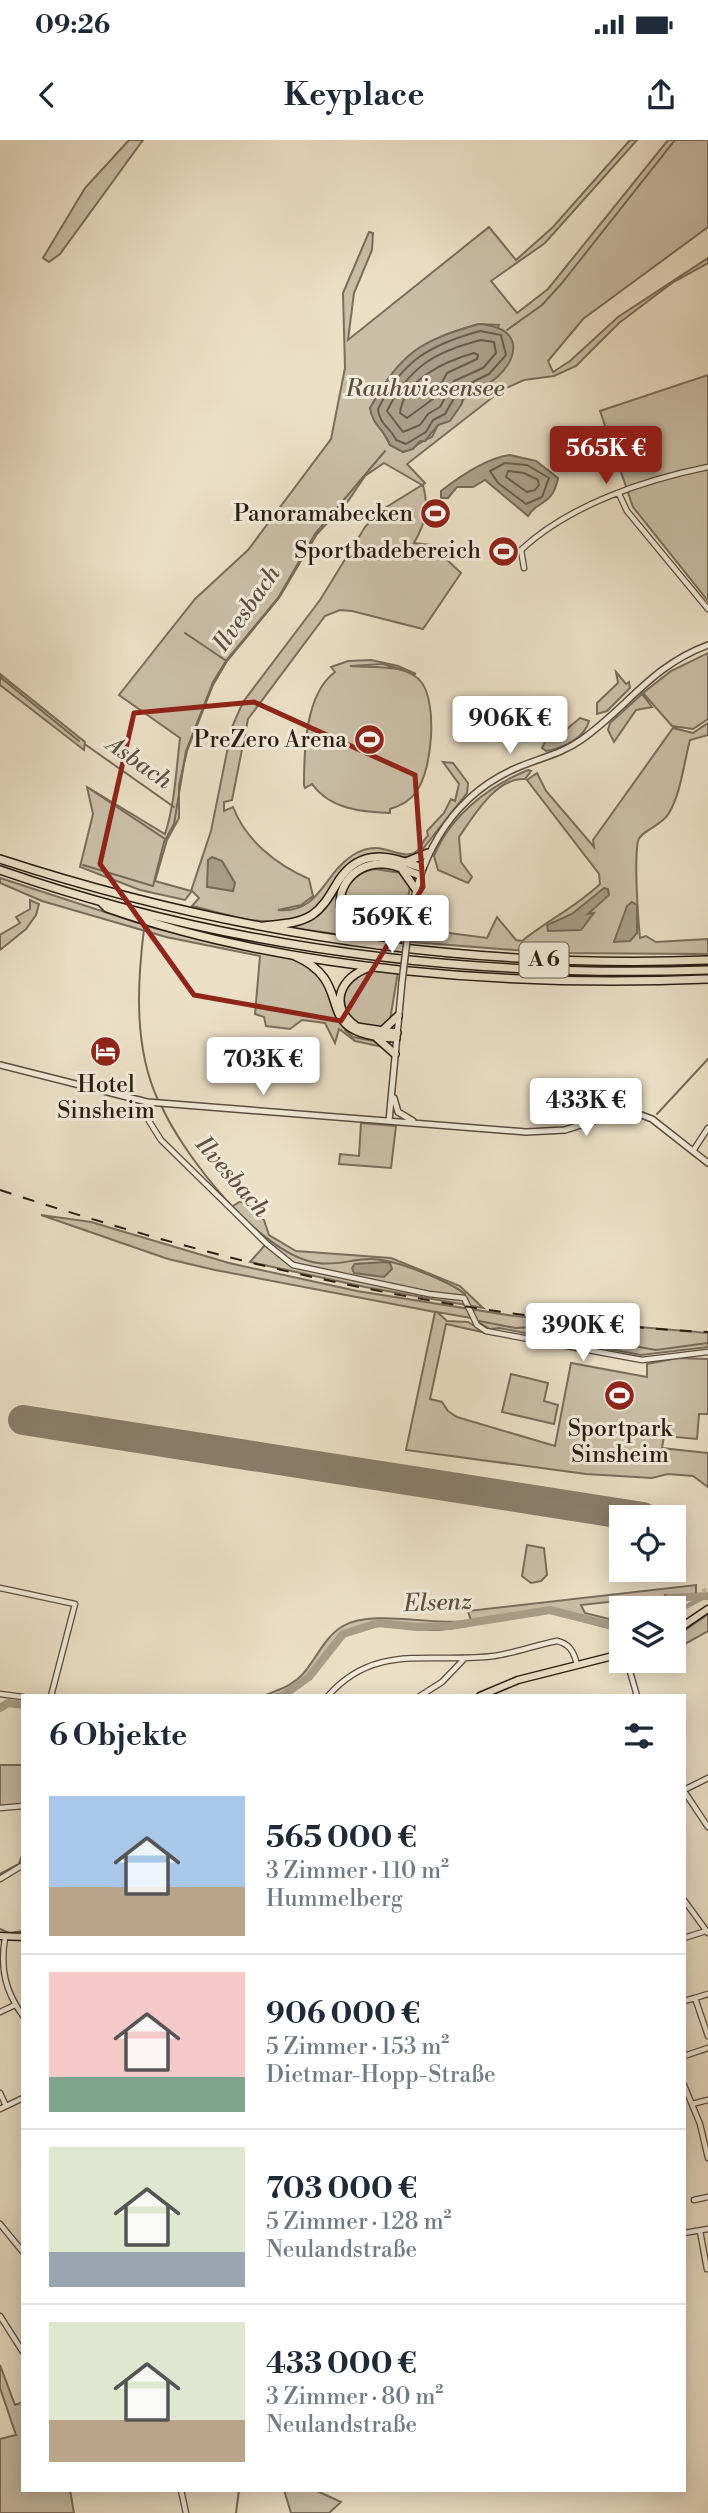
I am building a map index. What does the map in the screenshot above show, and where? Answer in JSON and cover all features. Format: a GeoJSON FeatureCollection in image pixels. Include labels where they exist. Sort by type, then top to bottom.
{"type":"FeatureCollection","features":[{"type":"Feature","properties":{"kind":"highway"},"geometry":{"type":"LineString","coordinates":[[381,947],[356,932],[346,922],[341,909],[341,892],[350,875],[366,866],[403,865],[428,853]]}},
{"type":"Feature","properties":{"kind":"highway"},"geometry":{"type":"LineString","coordinates":[[257,927],[299,921],[315,913],[346,871],[368,857],[385,855],[421,872]]}},
{"type":"Feature","properties":{"kind":"highway","name":"A 6"},"geometry":{"type":"LineString","coordinates":[[0,859],[83,885],[257,927],[381,947],[539,960],[708,960]]}},
{"type":"Feature","properties":{"kind":"highway"},"geometry":{"type":"LineString","coordinates":[[403,865],[415,888]]}},
{"type":"Feature","properties":{"kind":"highway","name":"A 6"},"geometry":{"type":"LineString","coordinates":[[0,870],[98,900],[254,937],[398,959],[526,970],[708,970]]}},
{"type":"Feature","properties":{"kind":"highway"},"geometry":{"type":"LineString","coordinates":[[98,900],[107,908],[163,926],[285,952],[375,965],[521,978],[708,981]]}},
{"type":"Feature","properties":{"kind":"highway"},"geometry":{"type":"LineString","coordinates":[[285,952],[312,964],[322,973],[331,986],[343,1023],[360,1034],[396,1035]]}},
{"type":"Feature","properties":{"kind":"highway"},"geometry":{"type":"LineString","coordinates":[[375,965],[356,971],[348,978],[340,999],[343,1012],[353,1025],[377,1034],[395,1054]]}},
{"type":"Feature","properties":{"kind":"highway"},"geometry":{"type":"LineString","coordinates":[[377,1034],[398,1016]]}},
{"type":"Feature","properties":{"kind":"main road"},"geometry":{"type":"LineString","coordinates":[[686,1624],[708,1609]]}},
{"type":"Feature","properties":{"kind":"main road"},"geometry":{"type":"LineString","coordinates":[[486,1694],[518,1680],[609,1657]]}},
{"type":"Feature","properties":{"kind":"main road"},"geometry":{"type":"LineString","coordinates":[[2,1937],[21,1937]]}},
{"type":"Feature","properties":{"kind":"street"},"geometry":{"type":"LineString","coordinates":[[524,568],[519,553],[522,548],[556,524],[619,494],[708,467]]}},
{"type":"Feature","properties":{"kind":"street"},"geometry":{"type":"LineString","coordinates":[[619,494],[627,511],[708,609]]}},
{"type":"Feature","properties":{"kind":"street"},"geometry":{"type":"LineString","coordinates":[[389,1121],[398,1016],[415,888],[428,853],[451,818],[480,789],[510,771],[580,741],[652,675],[677,659],[708,645]]}},
{"type":"Feature","properties":{"kind":"street"},"geometry":{"type":"LineString","coordinates":[[0,1065],[147,1102],[389,1121],[548,1132],[575,1128],[615,1114],[636,1113],[652,1119],[708,1163]]}},
{"type":"Feature","properties":{"kind":"street"},"geometry":{"type":"LineString","coordinates":[[394,1085],[396,1108],[415,1122]]}},
{"type":"Feature","properties":{"kind":"street"},"geometry":{"type":"LineString","coordinates":[[147,1102],[149,1121],[161,1140],[259,1237],[293,1265],[429,1294],[464,1298],[477,1325],[486,1331],[642,1360],[708,1352]]}},
{"type":"Feature","properties":{"kind":"street"},"geometry":{"type":"LineString","coordinates":[[694,1151],[708,1128]]}},
{"type":"Feature","properties":{"kind":"street"},"geometry":{"type":"LineString","coordinates":[[0,1588],[75,1604],[52,1694]]}},
{"type":"Feature","properties":{"kind":"street"},"geometry":{"type":"LineString","coordinates":[[330,1694],[351,1672],[381,1661],[496,1656],[557,1641],[573,1651],[577,1665]]}},
{"type":"Feature","properties":{"kind":"street"},"geometry":{"type":"LineString","coordinates":[[423,1694],[442,1682],[465,1658]]}},
{"type":"Feature","properties":{"kind":"street"},"geometry":{"type":"LineString","coordinates":[[630,1673],[636,1694]]}},
{"type":"Feature","properties":{"kind":"street"},"geometry":{"type":"LineString","coordinates":[[0,1694],[21,1698]]}},
{"type":"Feature","properties":{"kind":"street"},"geometry":{"type":"LineString","coordinates":[[686,1789],[708,1778]]}},
{"type":"Feature","properties":{"kind":"street"},"geometry":{"type":"LineString","coordinates":[[686,1793],[708,1827]]}},
{"type":"Feature","properties":{"kind":"street"},"geometry":{"type":"LineString","coordinates":[[0,1808],[21,1806]]}},
{"type":"Feature","properties":{"kind":"street"},"geometry":{"type":"LineString","coordinates":[[0,1879],[21,1866]]}},
{"type":"Feature","properties":{"kind":"street"},"geometry":{"type":"LineString","coordinates":[[686,1903],[707,1932],[686,1937]]}},
{"type":"Feature","properties":{"kind":"street"},"geometry":{"type":"LineString","coordinates":[[2,1937],[2,1974],[21,2013]]}},
{"type":"Feature","properties":{"kind":"street"},"geometry":{"type":"LineString","coordinates":[[686,2000],[708,1993]]}},
{"type":"Feature","properties":{"kind":"street"},"geometry":{"type":"LineString","coordinates":[[695,1998],[708,2036]]}},
{"type":"Feature","properties":{"kind":"street"},"geometry":{"type":"LineString","coordinates":[[0,2012],[15,2005]]}},
{"type":"Feature","properties":{"kind":"street"},"geometry":{"type":"LineString","coordinates":[[686,2055],[708,2048]]}},
{"type":"Feature","properties":{"kind":"street"},"geometry":{"type":"LineString","coordinates":[[686,2090],[708,2158]]}},
{"type":"Feature","properties":{"kind":"street"},"geometry":{"type":"LineString","coordinates":[[0,2093],[6,2106]]}},
{"type":"Feature","properties":{"kind":"street"},"geometry":{"type":"LineString","coordinates":[[0,2109],[21,2099]]}},
{"type":"Feature","properties":{"kind":"street"},"geometry":{"type":"LineString","coordinates":[[692,2104],[708,2100]]}},
{"type":"Feature","properties":{"kind":"street"},"geometry":{"type":"LineString","coordinates":[[694,2200],[708,2197]]}},
{"type":"Feature","properties":{"kind":"street"},"geometry":{"type":"LineString","coordinates":[[0,2224],[21,2250]]}},
{"type":"Feature","properties":{"kind":"street"},"geometry":{"type":"LineString","coordinates":[[686,2233],[708,2229]]}},
{"type":"Feature","properties":{"kind":"street"},"geometry":{"type":"LineString","coordinates":[[700,2231],[707,2269]]}},
{"type":"Feature","properties":{"kind":"street"},"geometry":{"type":"LineString","coordinates":[[0,2316],[21,2348]]}},
{"type":"Feature","properties":{"kind":"street"},"geometry":{"type":"LineString","coordinates":[[181,2492],[186,2513]]}},
{"type":"Feature","properties":{"kind":"highlighted area"},"geometry":{"type":"Polygon","coordinates":[[[254,702],[415,775],[423,887],[341,1021],[194,995],[100,864],[134,713],[254,702]]]}},
{"type":"Feature","properties":{"kind":"shaded area"},"geometry":{"type":"Polygon","coordinates":[[[129,140],[143,140],[60,254],[49,262],[43,258],[85,188],[129,140]]]}},
{"type":"Feature","properties":{"kind":"shaded area"},"geometry":{"type":"Polygon","coordinates":[[[630,140],[637,140],[545,243],[491,281],[517,313],[548,289],[668,140],[708,140],[708,227],[583,319],[548,361],[553,372],[570,361],[618,317],[708,258],[708,263],[672,283],[619,323],[576,366],[554,376],[524,380],[502,390],[407,464],[425,483],[425,515],[414,543],[431,545],[461,573],[423,629],[352,611],[340,610],[325,616],[248,719],[232,800],[224,802],[224,811],[233,807],[254,841],[285,867],[309,879],[313,896],[301,905],[278,910],[292,910],[312,899],[343,863],[363,850],[379,848],[405,854],[417,851],[428,836],[427,831],[444,813],[451,799],[455,801],[459,784],[443,762],[453,763],[468,783],[467,793],[418,855],[404,857],[376,853],[361,857],[344,871],[323,901],[310,912],[295,919],[261,921],[225,914],[192,906],[199,898],[192,891],[185,900],[140,890],[80,867],[93,814],[87,787],[165,834],[173,799],[180,738],[119,695],[195,599],[248,550],[331,439],[345,368],[343,293],[369,232],[373,233],[372,250],[354,293],[348,340],[489,227],[516,260],[553,227],[630,140]],[[479,324],[426,344],[402,362],[392,374],[370,408],[390,445],[403,452],[432,437],[438,425],[461,405],[499,325],[479,324]],[[384,463],[365,476],[348,501],[317,534],[279,598],[227,661],[213,685],[187,751],[179,785],[179,818],[167,840],[155,881],[191,891],[211,831],[232,727],[243,702],[320,600],[365,527],[380,511],[422,485],[384,463]]]}},
{"type":"Feature","properties":{"kind":"shaded area"},"geometry":{"type":"Polygon","coordinates":[[[708,375],[708,601],[633,507],[600,411],[708,375]]]}},
{"type":"Feature","properties":{"kind":"shaded area"},"geometry":{"type":"Polygon","coordinates":[[[708,653],[708,719],[693,729],[672,726],[643,693],[671,671],[708,653]]]}},
{"type":"Feature","properties":{"kind":"shaded area","name":"PreZero Arena"},"geometry":{"type":"Polygon","coordinates":[[[371,660],[398,666],[416,674],[383,664],[350,666],[408,672],[422,683],[430,706],[431,737],[422,782],[411,798],[390,809],[390,813],[347,808],[328,799],[312,784],[305,788],[304,785],[308,724],[318,694],[335,672],[331,667],[348,661],[371,660]]]}},
{"type":"Feature","properties":{"kind":"shaded area"},"geometry":{"type":"Polygon","coordinates":[[[616,672],[626,684],[629,682],[630,688],[607,711],[597,714],[597,703],[618,683],[616,672]]]}},
{"type":"Feature","properties":{"kind":"shaded area"},"geometry":{"type":"Polygon","coordinates":[[[0,674],[85,742],[84,750],[0,685],[0,674]]]}},
{"type":"Feature","properties":{"kind":"shaded area"},"geometry":{"type":"Polygon","coordinates":[[[642,694],[652,707],[636,710],[614,742],[608,730],[610,723],[642,694]]]}},
{"type":"Feature","properties":{"kind":"shaded area"},"geometry":{"type":"Polygon","coordinates":[[[580,718],[589,721],[578,737],[553,750],[546,751],[542,748],[546,740],[556,738],[580,718]]]}},
{"type":"Feature","properties":{"kind":"shaded area"},"geometry":{"type":"Polygon","coordinates":[[[708,723],[708,735],[690,740],[673,805],[666,818],[640,837],[636,861],[640,938],[646,936],[656,942],[708,939],[708,954],[551,953],[412,942],[414,925],[428,914],[434,931],[487,938],[497,917],[516,940],[522,941],[581,900],[600,884],[599,874],[527,780],[537,773],[546,791],[594,847],[593,840],[673,728],[693,733],[708,723]]]}},
{"type":"Feature","properties":{"kind":"shaded area"},"geometry":{"type":"Polygon","coordinates":[[[528,770],[531,771],[525,779],[504,784],[495,791],[478,809],[459,837],[461,862],[472,877],[468,883],[438,870],[434,856],[441,841],[460,815],[485,794],[528,770]]]}},
{"type":"Feature","properties":{"kind":"shaded area"},"geometry":{"type":"Polygon","coordinates":[[[375,869],[401,873],[410,886],[401,942],[363,935],[345,914],[344,894],[348,886],[364,872],[375,869]]]}},
{"type":"Feature","properties":{"kind":"shaded area"},"geometry":{"type":"Polygon","coordinates":[[[0,878],[154,928],[300,960],[323,977],[335,1015],[346,1031],[353,1037],[379,1042],[383,1047],[355,1041],[339,1029],[335,1043],[325,1023],[302,1020],[290,1029],[266,1026],[264,1017],[255,1014],[260,956],[166,937],[42,901],[0,883],[0,878]]]}},
{"type":"Feature","properties":{"kind":"shaded area"},"geometry":{"type":"Polygon","coordinates":[[[337,890],[338,900],[356,937],[287,927],[329,902],[337,890]]]}},
{"type":"Feature","properties":{"kind":"shaded area"},"geometry":{"type":"Polygon","coordinates":[[[30,900],[39,904],[36,915],[26,929],[0,950],[0,935],[20,923],[16,917],[30,909],[30,900]]]}},
{"type":"Feature","properties":{"kind":"shaded area"},"geometry":{"type":"Polygon","coordinates":[[[373,969],[398,972],[390,1020],[382,1028],[358,1026],[344,1004],[344,993],[349,979],[373,969]]]}},
{"type":"Feature","properties":{"kind":"shaded area"},"geometry":{"type":"Polygon","coordinates":[[[361,1123],[396,1126],[391,1168],[339,1164],[340,1154],[359,1156],[361,1123]]]}},
{"type":"Feature","properties":{"kind":"shaded area"},"geometry":{"type":"Polygon","coordinates":[[[241,1201],[264,1220],[269,1235],[296,1251],[391,1258],[460,1286],[483,1308],[365,1287],[250,1262],[266,1244],[230,1208],[241,1201]]]}},
{"type":"Feature","properties":{"kind":"shaded area"},"geometry":{"type":"Polygon","coordinates":[[[41,1215],[91,1222],[229,1263],[357,1291],[514,1316],[708,1333],[708,1347],[641,1355],[499,1328],[490,1329],[471,1318],[437,1312],[447,1321],[468,1322],[486,1333],[446,1324],[430,1399],[442,1402],[448,1411],[457,1417],[555,1446],[571,1363],[647,1377],[647,1364],[678,1358],[708,1359],[708,1414],[699,1414],[697,1439],[664,1436],[662,1448],[708,1453],[708,1487],[693,1476],[668,1474],[652,1478],[586,1474],[406,1450],[435,1312],[168,1259],[41,1215]]]}},
{"type":"Feature","properties":{"kind":"shaded area"},"geometry":{"type":"Polygon","coordinates":[[[511,1374],[548,1383],[544,1401],[558,1405],[554,1424],[502,1412],[511,1374]]]}},
{"type":"Feature","properties":{"kind":"shaded area"},"geometry":{"type":"Polygon","coordinates":[[[527,1545],[544,1548],[547,1575],[541,1581],[531,1583],[522,1576],[527,1545]]]}},
{"type":"Feature","properties":{"kind":"shaded area"},"geometry":{"type":"Polygon","coordinates":[[[696,1585],[696,1595],[609,1596],[609,1602],[581,1605],[585,1613],[609,1619],[609,1628],[567,1616],[535,1613],[438,1630],[385,1626],[365,1628],[341,1638],[330,1647],[296,1688],[282,1694],[268,1694],[298,1679],[336,1631],[356,1621],[387,1618],[439,1622],[471,1621],[468,1611],[696,1585]]]}},
{"type":"Feature","properties":{"kind":"shaded area"},"geometry":{"type":"Polygon","coordinates":[[[708,1614],[708,1631],[686,1643],[686,1630],[708,1614]]]}},
{"type":"Feature","properties":{"kind":"shaded area"},"geometry":{"type":"Polygon","coordinates":[[[0,1765],[21,1765],[21,1804],[0,1806],[0,1765]]]}},
{"type":"Feature","properties":{"kind":"shaded area"},"geometry":{"type":"Polygon","coordinates":[[[0,2365],[15,2405],[21,2403],[21,2492],[70,2492],[74,2513],[0,2513],[0,2439],[16,2435],[0,2388],[0,2365]]]}},
{"type":"Feature","properties":{"kind":"shaded area"},"geometry":{"type":"Polygon","coordinates":[[[285,2492],[319,2492],[341,2502],[329,2513],[291,2513],[285,2492]]]}},
{"type":"Feature","properties":{"kind":"water","name":"Rauhwiesensee"},"geometry":{"type":"Polygon","coordinates":[[[479,324],[498,328],[509,336],[513,347],[511,358],[504,370],[480,388],[465,392],[461,405],[450,421],[438,425],[425,441],[420,441],[413,449],[403,452],[390,445],[373,419],[370,408],[392,374],[402,362],[426,344],[479,324]]]}},
{"type":"Feature","properties":{"kind":"water"},"geometry":{"type":"Polygon","coordinates":[[[510,455],[536,461],[558,478],[552,494],[528,516],[485,480],[473,487],[457,487],[448,498],[441,498],[441,491],[465,474],[492,460],[510,455]]]}},
{"type":"Feature","properties":{"kind":"water"},"geometry":{"type":"Polygon","coordinates":[[[212,857],[222,861],[235,883],[233,891],[207,887],[208,860],[212,857]]]}},
{"type":"Feature","properties":{"kind":"water"},"geometry":{"type":"Polygon","coordinates":[[[604,888],[608,889],[609,895],[588,914],[594,913],[581,930],[548,931],[547,925],[572,914],[604,888]]]}},
{"type":"Feature","properties":{"kind":"water"},"geometry":{"type":"Polygon","coordinates":[[[632,902],[637,905],[637,933],[630,941],[614,942],[627,906],[632,902]]]}},
{"type":"Feature","properties":{"kind":"water"},"geometry":{"type":"Polygon","coordinates":[[[390,1263],[392,1269],[384,1277],[354,1273],[352,1268],[355,1264],[390,1263]]]}},
{"type":"Feature","properties":{"kind":"waterway","name":"Ilvesbach"},"geometry":{"type":"LineString","coordinates":[[507,330],[542,305],[562,283],[675,140]]}},
{"type":"Feature","properties":{"kind":"waterway","name":"Ilvesbach"},"geometry":{"type":"LineString","coordinates":[[83,865],[153,886],[164,842],[174,824],[186,751],[213,682],[226,661],[278,598],[315,534],[385,451]]}},
{"type":"Feature","properties":{"kind":"waterway"},"geometry":{"type":"LineString","coordinates":[[185,633],[225,660]]}},
{"type":"Feature","properties":{"kind":"waterway","name":"Asbach"},"geometry":{"type":"LineString","coordinates":[[0,677],[79,741]]}},
{"type":"Feature","properties":{"kind":"waterway","name":"Asbach"},"geometry":{"type":"LineString","coordinates":[[86,745],[174,807]]}},
{"type":"Feature","properties":{"kind":"waterway"},"geometry":{"type":"LineString","coordinates":[[90,789],[165,839]]}},
{"type":"Feature","properties":{"kind":"waterway","name":"Ilvesbach"},"geometry":{"type":"LineString","coordinates":[[144,929],[139,1016],[145,1059],[158,1100]]}},
{"type":"Feature","properties":{"kind":"waterway"},"geometry":{"type":"LineString","coordinates":[[657,1114],[708,1059]]}},
{"type":"Feature","properties":{"kind":"waterway","name":"Ilvesbach"},"geometry":{"type":"LineString","coordinates":[[161,1105],[205,1175],[249,1223],[273,1242],[296,1256],[318,1263],[371,1259],[393,1262],[433,1277],[465,1294]]}},
{"type":"Feature","properties":{"kind":"waterway","name":"Ilvesbach"},"geometry":{"type":"LineString","coordinates":[[479,1321],[515,1328],[534,1327],[563,1336],[610,1337],[623,1344],[656,1350],[708,1343]]}},
{"type":"Feature","properties":{"kind":"waterway"},"geometry":{"type":"LineString","coordinates":[[554,1323],[556,1332]]}},
{"type":"Feature","properties":{"kind":"waterway","name":"Elsenz"},"geometry":{"type":"LineString","coordinates":[[686,1597],[708,1596]]}},
{"type":"Feature","properties":{"kind":"waterway"},"geometry":{"type":"LineString","coordinates":[[686,1607],[702,1598]]}},
{"type":"Feature","properties":{"kind":"waterway","name":"Elsenz"},"geometry":{"type":"LineString","coordinates":[[285,1694],[309,1677],[343,1634],[378,1623],[417,1627],[450,1626],[550,1610],[609,1625]]}},
{"type":"Feature","properties":{"kind":"waterway","name":"Elsenz"},"geometry":{"type":"LineString","coordinates":[[0,1708],[8,1703],[21,1705]]}},
{"type":"Feature","properties":{"kind":"waterway"},"geometry":{"type":"LineString","coordinates":[[0,1874],[19,1864],[21,1858]]}},
{"type":"Feature","properties":{"kind":"waterway"},"geometry":{"type":"LineString","coordinates":[[0,1929],[9,1933],[21,1931]]}},
{"type":"Feature","properties":{"kind":"waterway"},"geometry":{"type":"LineString","coordinates":[[236,2513],[239,2492]]}},
{"type":"Feature","properties":{"kind":"runway"},"geometry":{"type":"LineString","coordinates":[[23,1420],[609,1512]]}},
{"type":"Feature","properties":{"kind":"tunnel"},"geometry":{"type":"LineString","coordinates":[[702,1591],[708,1590]]}},
{"type":"Feature","properties":{"kind":"railway"},"geometry":{"type":"LineString","coordinates":[[0,1190],[174,1243],[350,1285],[527,1315],[617,1326],[708,1332]]}},
{"type":"Feature","properties":{"kind":"place","name":"Panoramabecken"},"geometry":{"type":"Point","coordinates":[436,514]}},
{"type":"Feature","properties":{"kind":"place","name":"Sportbadebereich"},"geometry":{"type":"Point","coordinates":[504,551]}},
{"type":"Feature","properties":{"kind":"place","name":"PreZero Arena"},"geometry":{"type":"Point","coordinates":[370,740]}},
{"type":"Feature","properties":{"kind":"place","name":"Hotel Sinsheim"},"geometry":{"type":"Point","coordinates":[106,1051]}},
{"type":"Feature","properties":{"kind":"place","name":"Sportpark Sinsheim"},"geometry":{"type":"Point","coordinates":[620,1395]}}]}
